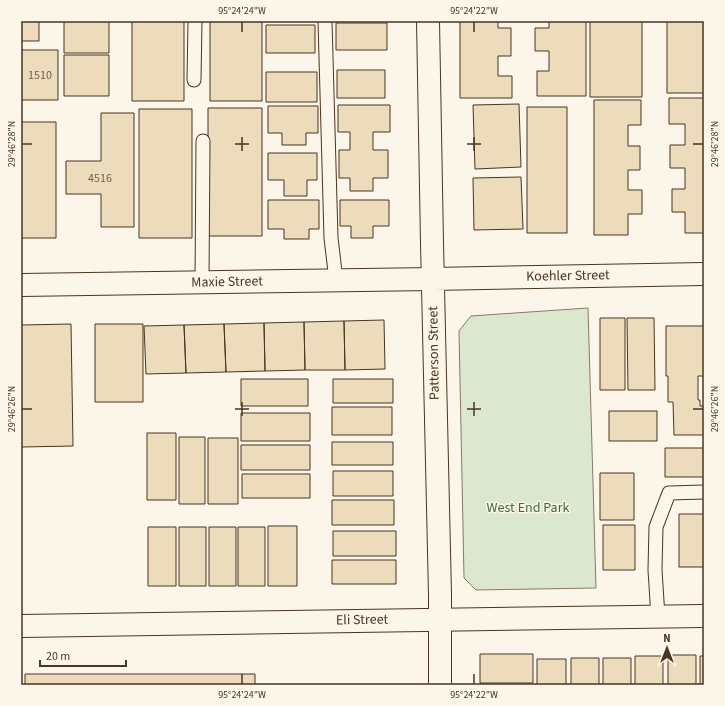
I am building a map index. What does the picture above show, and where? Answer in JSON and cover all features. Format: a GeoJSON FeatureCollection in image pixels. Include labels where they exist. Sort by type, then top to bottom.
{"type":"FeatureCollection","features":[{"type":"Feature","properties":{"kind":"street","name":"Patterson Street"},"geometry":{"type":"LineString","coordinates":[[428,21],[440,685]]}},
{"type":"Feature","properties":{"kind":"street","name":"Koehler Street"},"geometry":{"type":"LineString","coordinates":[[433,279],[704,274]]}},
{"type":"Feature","properties":{"kind":"street","name":"Maxie Street"},"geometry":{"type":"LineString","coordinates":[[21,286],[433,279]]}},
{"type":"Feature","properties":{"kind":"street","name":"Eli Street"},"geometry":{"type":"LineString","coordinates":[[21,626],[704,616]]}},
{"type":"Feature","properties":{"kind":"lane"},"geometry":{"type":"LineString","coordinates":[[194,80],[195,21]]}},
{"type":"Feature","properties":{"kind":"lane"},"geometry":{"type":"LineString","coordinates":[[325,21],[331,238],[336,280]]}},
{"type":"Feature","properties":{"kind":"lane"},"geometry":{"type":"LineString","coordinates":[[202,282],[203,141]]}},
{"type":"Feature","properties":{"kind":"lane"},"geometry":{"type":"LineString","coordinates":[[658,617],[655,570],[656,526],[669,493],[704,492]]}},
{"type":"Feature","properties":{"kind":"green space","name":"West End Park"},"geometry":{"type":"Polygon","coordinates":[[[588,308],[596,588],[476,590],[464,578],[459,331],[471,316],[588,308]]]}},
{"type":"Feature","properties":{"kind":"building"},"geometry":{"type":"Polygon","coordinates":[[[21,21],[39,21],[39,41],[21,41],[21,21]]]}},
{"type":"Feature","properties":{"kind":"building"},"geometry":{"type":"Polygon","coordinates":[[[64,21],[109,21],[109,53],[64,53],[64,21]]]}},
{"type":"Feature","properties":{"kind":"building"},"geometry":{"type":"Polygon","coordinates":[[[132,21],[184,21],[184,101],[132,101],[132,21]]]}},
{"type":"Feature","properties":{"kind":"building"},"geometry":{"type":"Polygon","coordinates":[[[210,21],[262,21],[262,101],[210,101],[210,21]]]}},
{"type":"Feature","properties":{"kind":"building"},"geometry":{"type":"Polygon","coordinates":[[[460,21],[498,21],[498,28],[511,28],[511,56],[498,56],[498,76],[512,76],[512,98],[460,98],[460,21]]]}},
{"type":"Feature","properties":{"kind":"building"},"geometry":{"type":"Polygon","coordinates":[[[549,21],[586,21],[586,96],[537,96],[537,71],[549,71],[549,51],[535,51],[535,28],[549,28],[549,21]]]}},
{"type":"Feature","properties":{"kind":"building"},"geometry":{"type":"Polygon","coordinates":[[[590,21],[642,21],[642,97],[590,97],[590,21]]]}},
{"type":"Feature","properties":{"kind":"building"},"geometry":{"type":"Polygon","coordinates":[[[667,21],[704,21],[704,93],[667,93],[667,21]]]}},
{"type":"Feature","properties":{"kind":"building"},"geometry":{"type":"Polygon","coordinates":[[[336,23],[387,23],[387,50],[336,50],[336,23]]]}},
{"type":"Feature","properties":{"kind":"building"},"geometry":{"type":"Polygon","coordinates":[[[266,25],[315,25],[315,53],[266,53],[266,25]]]}},
{"type":"Feature","properties":{"kind":"building"},"geometry":{"type":"Polygon","coordinates":[[[21,50],[58,50],[58,100],[21,100],[21,50]]]}},
{"type":"Feature","properties":{"kind":"building"},"geometry":{"type":"Polygon","coordinates":[[[64,55],[109,55],[109,96],[64,96],[64,55]]]}},
{"type":"Feature","properties":{"kind":"building"},"geometry":{"type":"Polygon","coordinates":[[[337,70],[385,70],[385,98],[337,98],[337,70]]]}},
{"type":"Feature","properties":{"kind":"building"},"geometry":{"type":"Polygon","coordinates":[[[266,72],[317,72],[317,102],[266,102],[266,72]]]}},
{"type":"Feature","properties":{"kind":"building"},"geometry":{"type":"Polygon","coordinates":[[[669,98],[704,98],[704,233],[685,233],[685,212],[672,212],[672,189],[685,189],[685,168],[670,168],[670,145],[685,145],[685,124],[669,124],[669,98]]]}},
{"type":"Feature","properties":{"kind":"building"},"geometry":{"type":"Polygon","coordinates":[[[594,100],[641,100],[641,125],[628,125],[628,146],[640,146],[640,170],[628,170],[628,190],[642,190],[642,214],[628,214],[628,235],[594,235],[594,100]]]}},
{"type":"Feature","properties":{"kind":"building"},"geometry":{"type":"Polygon","coordinates":[[[519,104],[521,167],[475,169],[473,105],[519,104]]]}},
{"type":"Feature","properties":{"kind":"building"},"geometry":{"type":"Polygon","coordinates":[[[338,105],[390,105],[390,132],[373,132],[373,150],[388,150],[388,178],[373,178],[373,191],[350,191],[350,178],[339,178],[339,150],[350,150],[350,132],[338,132],[338,105]]]}},
{"type":"Feature","properties":{"kind":"building"},"geometry":{"type":"Polygon","coordinates":[[[268,106],[318,106],[318,133],[306,133],[306,145],[282,145],[282,133],[268,133],[268,106]]]}},
{"type":"Feature","properties":{"kind":"building"},"geometry":{"type":"Polygon","coordinates":[[[527,107],[567,107],[567,233],[527,233],[527,107]]]}},
{"type":"Feature","properties":{"kind":"building"},"geometry":{"type":"Polygon","coordinates":[[[208,108],[262,108],[262,236],[208,236],[208,108]]]}},
{"type":"Feature","properties":{"kind":"building"},"geometry":{"type":"Polygon","coordinates":[[[139,109],[192,109],[192,238],[139,238],[139,109]]]}},
{"type":"Feature","properties":{"kind":"building"},"geometry":{"type":"Polygon","coordinates":[[[101,113],[134,113],[134,227],[101,227],[101,194],[66,194],[66,161],[101,161],[101,113]]]}},
{"type":"Feature","properties":{"kind":"building"},"geometry":{"type":"Polygon","coordinates":[[[21,122],[56,122],[56,238],[21,238],[21,122]]]}},
{"type":"Feature","properties":{"kind":"building"},"geometry":{"type":"Polygon","coordinates":[[[268,153],[317,153],[317,180],[307,180],[307,196],[284,196],[284,180],[268,180],[268,153]]]}},
{"type":"Feature","properties":{"kind":"building"},"geometry":{"type":"Polygon","coordinates":[[[521,177],[523,229],[474,230],[473,178],[521,177]]]}},
{"type":"Feature","properties":{"kind":"building"},"geometry":{"type":"Polygon","coordinates":[[[268,200],[319,200],[319,229],[309,229],[309,239],[284,239],[284,229],[268,229],[268,200]]]}},
{"type":"Feature","properties":{"kind":"building"},"geometry":{"type":"Polygon","coordinates":[[[340,200],[389,200],[389,226],[373,226],[373,238],[351,238],[351,226],[340,226],[340,200]]]}},
{"type":"Feature","properties":{"kind":"building"},"geometry":{"type":"Polygon","coordinates":[[[600,318],[625,318],[625,390],[600,390],[600,318]]]}},
{"type":"Feature","properties":{"kind":"building"},"geometry":{"type":"Polygon","coordinates":[[[627,318],[654,318],[655,390],[628,390],[627,318]]]}},
{"type":"Feature","properties":{"kind":"building"},"geometry":{"type":"Polygon","coordinates":[[[384,320],[385,369],[345,370],[344,321],[384,320]]]}},
{"type":"Feature","properties":{"kind":"building"},"geometry":{"type":"Polygon","coordinates":[[[344,321],[345,370],[305,370],[304,322],[344,321]]]}},
{"type":"Feature","properties":{"kind":"building"},"geometry":{"type":"Polygon","coordinates":[[[304,322],[305,370],[265,371],[264,323],[304,322]]]}},
{"type":"Feature","properties":{"kind":"building"},"geometry":{"type":"Polygon","coordinates":[[[264,323],[265,371],[226,372],[224,324],[264,323]]]}},
{"type":"Feature","properties":{"kind":"building"},"geometry":{"type":"Polygon","coordinates":[[[71,324],[73,446],[21,447],[21,325],[71,324]]]}},
{"type":"Feature","properties":{"kind":"building"},"geometry":{"type":"Polygon","coordinates":[[[95,324],[143,324],[143,402],[95,402],[95,324]]]}},
{"type":"Feature","properties":{"kind":"building"},"geometry":{"type":"Polygon","coordinates":[[[224,324],[226,372],[186,373],[184,325],[224,324]]]}},
{"type":"Feature","properties":{"kind":"building"},"geometry":{"type":"Polygon","coordinates":[[[184,325],[186,373],[146,374],[144,326],[184,325]]]}},
{"type":"Feature","properties":{"kind":"building"},"geometry":{"type":"Polygon","coordinates":[[[666,326],[704,326],[704,376],[698,376],[698,400],[700,400],[700,406],[704,406],[704,435],[674,435],[673,402],[668,402],[668,376],[666,376],[666,326]]]}},
{"type":"Feature","properties":{"kind":"building"},"geometry":{"type":"Polygon","coordinates":[[[241,379],[308,379],[308,406],[241,406],[241,379]]]}},
{"type":"Feature","properties":{"kind":"building"},"geometry":{"type":"Polygon","coordinates":[[[333,379],[393,379],[393,403],[333,403],[333,379]]]}},
{"type":"Feature","properties":{"kind":"building"},"geometry":{"type":"Polygon","coordinates":[[[332,407],[392,407],[392,435],[332,435],[332,407]]]}},
{"type":"Feature","properties":{"kind":"building"},"geometry":{"type":"Polygon","coordinates":[[[609,411],[657,411],[657,441],[609,441],[609,411]]]}},
{"type":"Feature","properties":{"kind":"building"},"geometry":{"type":"Polygon","coordinates":[[[241,413],[310,413],[310,441],[241,441],[241,413]]]}},
{"type":"Feature","properties":{"kind":"building"},"geometry":{"type":"Polygon","coordinates":[[[147,433],[176,433],[176,500],[147,500],[147,433]]]}},
{"type":"Feature","properties":{"kind":"building"},"geometry":{"type":"Polygon","coordinates":[[[179,437],[205,437],[205,504],[179,504],[179,437]]]}},
{"type":"Feature","properties":{"kind":"building"},"geometry":{"type":"Polygon","coordinates":[[[208,438],[238,438],[238,504],[208,504],[208,438]]]}},
{"type":"Feature","properties":{"kind":"building"},"geometry":{"type":"Polygon","coordinates":[[[332,442],[393,442],[393,465],[332,465],[332,442]]]}},
{"type":"Feature","properties":{"kind":"building"},"geometry":{"type":"Polygon","coordinates":[[[241,445],[310,445],[310,470],[241,470],[241,445]]]}},
{"type":"Feature","properties":{"kind":"building"},"geometry":{"type":"Polygon","coordinates":[[[665,448],[704,448],[704,477],[665,477],[665,448]]]}},
{"type":"Feature","properties":{"kind":"building"},"geometry":{"type":"Polygon","coordinates":[[[333,471],[393,471],[393,496],[333,496],[333,471]]]}},
{"type":"Feature","properties":{"kind":"building"},"geometry":{"type":"Polygon","coordinates":[[[600,473],[634,473],[634,520],[600,520],[600,473]]]}},
{"type":"Feature","properties":{"kind":"building"},"geometry":{"type":"Polygon","coordinates":[[[242,474],[310,474],[310,498],[242,498],[242,474]]]}},
{"type":"Feature","properties":{"kind":"building"},"geometry":{"type":"Polygon","coordinates":[[[332,500],[394,500],[394,525],[332,525],[332,500]]]}},
{"type":"Feature","properties":{"kind":"building"},"geometry":{"type":"Polygon","coordinates":[[[679,514],[704,514],[704,567],[679,567],[679,514]]]}},
{"type":"Feature","properties":{"kind":"building"},"geometry":{"type":"Polygon","coordinates":[[[603,525],[635,525],[635,570],[603,570],[603,525]]]}},
{"type":"Feature","properties":{"kind":"building"},"geometry":{"type":"Polygon","coordinates":[[[268,526],[297,526],[297,586],[268,586],[268,526]]]}},
{"type":"Feature","properties":{"kind":"building"},"geometry":{"type":"Polygon","coordinates":[[[148,527],[176,527],[176,586],[148,586],[148,527]]]}},
{"type":"Feature","properties":{"kind":"building"},"geometry":{"type":"Polygon","coordinates":[[[179,527],[206,527],[206,586],[179,586],[179,527]]]}},
{"type":"Feature","properties":{"kind":"building"},"geometry":{"type":"Polygon","coordinates":[[[209,527],[236,527],[236,586],[209,586],[209,527]]]}},
{"type":"Feature","properties":{"kind":"building"},"geometry":{"type":"Polygon","coordinates":[[[238,527],[265,527],[265,586],[238,586],[238,527]]]}},
{"type":"Feature","properties":{"kind":"building"},"geometry":{"type":"Polygon","coordinates":[[[333,531],[396,531],[396,556],[333,556],[333,531]]]}},
{"type":"Feature","properties":{"kind":"building"},"geometry":{"type":"Polygon","coordinates":[[[332,560],[396,560],[396,584],[332,584],[332,560]]]}},
{"type":"Feature","properties":{"kind":"building"},"geometry":{"type":"Polygon","coordinates":[[[480,654],[533,654],[533,683],[480,683],[480,654]]]}},
{"type":"Feature","properties":{"kind":"building"},"geometry":{"type":"Polygon","coordinates":[[[668,655],[696,655],[696,685],[668,685],[668,655]]]}},
{"type":"Feature","properties":{"kind":"building"},"geometry":{"type":"Polygon","coordinates":[[[635,656],[663,656],[663,685],[635,685],[635,656]]]}},
{"type":"Feature","properties":{"kind":"building"},"geometry":{"type":"Polygon","coordinates":[[[700,656],[704,656],[704,685],[700,685],[700,656]]]}},
{"type":"Feature","properties":{"kind":"building"},"geometry":{"type":"Polygon","coordinates":[[[571,658],[599,658],[599,685],[571,685],[571,658]]]}},
{"type":"Feature","properties":{"kind":"building"},"geometry":{"type":"Polygon","coordinates":[[[603,658],[631,658],[631,685],[603,685],[603,658]]]}},
{"type":"Feature","properties":{"kind":"building"},"geometry":{"type":"Polygon","coordinates":[[[537,659],[566,659],[566,685],[537,685],[537,659]]]}},
{"type":"Feature","properties":{"kind":"building"},"geometry":{"type":"Polygon","coordinates":[[[25,674],[255,674],[255,685],[25,685],[25,674]]]}}]}
